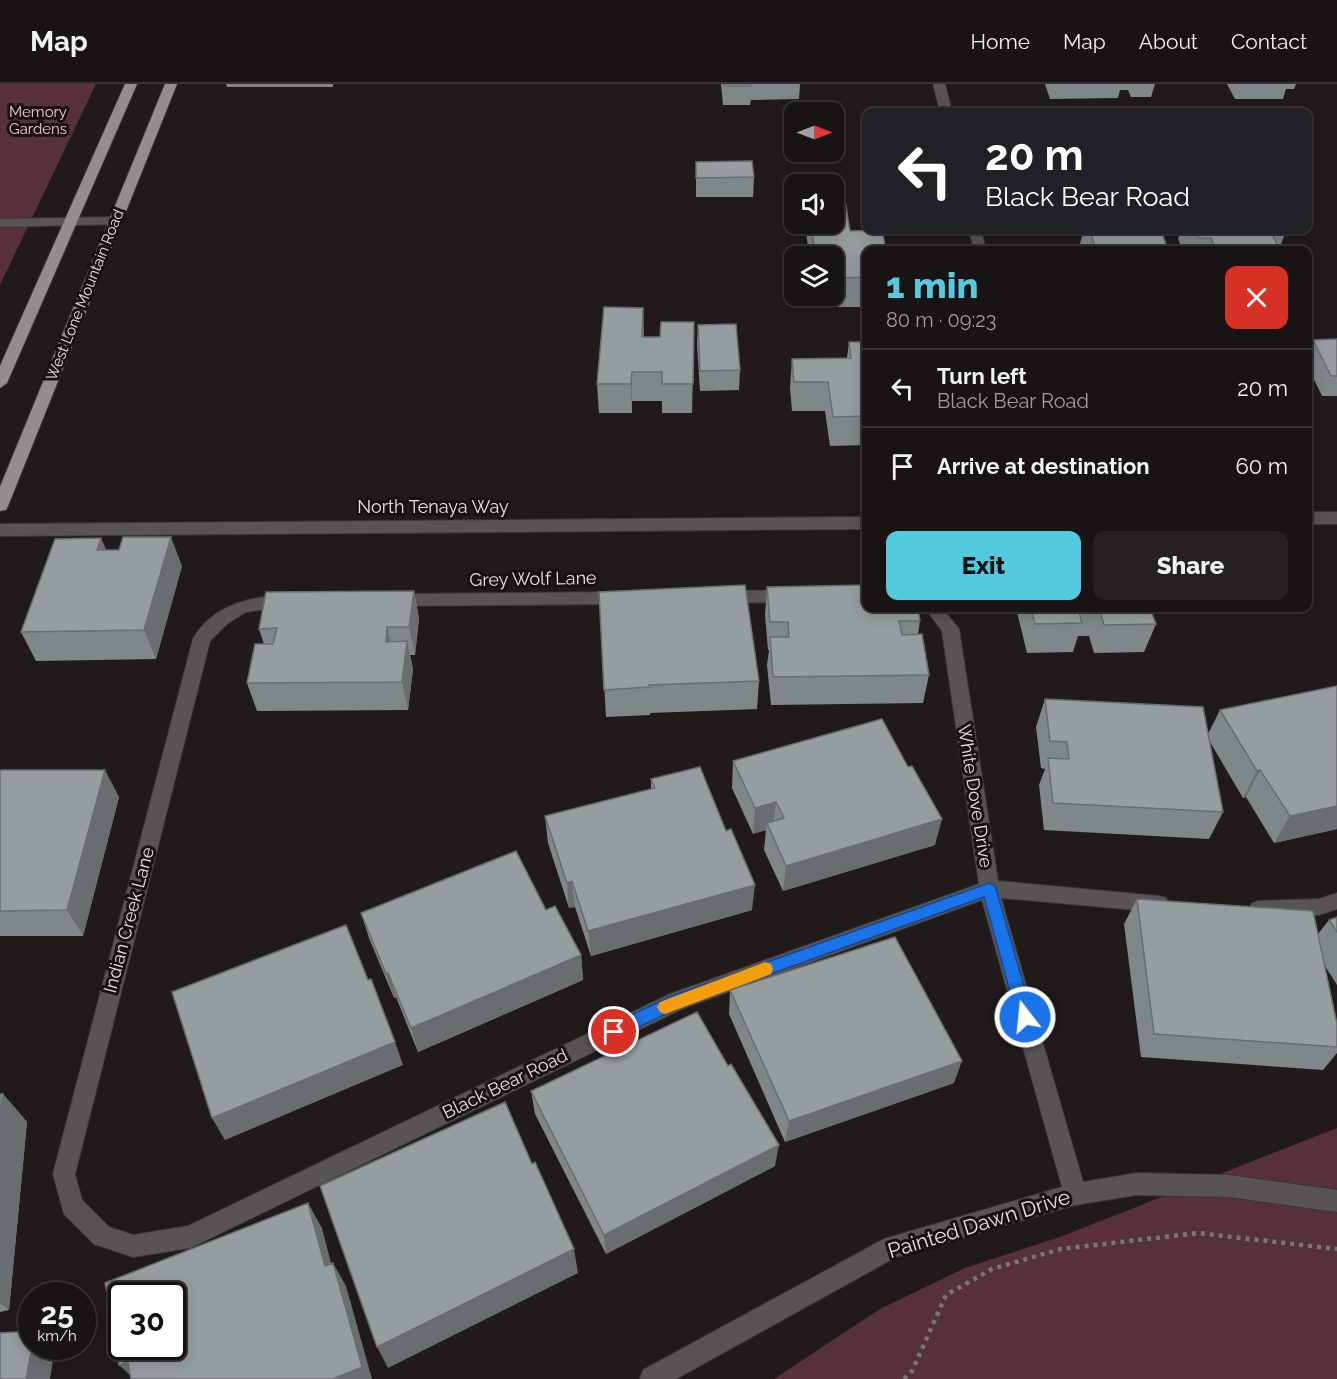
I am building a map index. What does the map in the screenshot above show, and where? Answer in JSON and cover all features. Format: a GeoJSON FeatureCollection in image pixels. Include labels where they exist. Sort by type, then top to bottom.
{"type":"FeatureCollection","features":[{"type":"Feature","properties":{"kind":"main road"},"geometry":{"type":"LineString","coordinates":[[0,383],[131,84]]}},
{"type":"Feature","properties":{"kind":"main road","name":"West Lone Mountain Road"},"geometry":{"type":"LineString","coordinates":[[0,507],[171,84]]}},
{"type":"Feature","properties":{"kind":"street"},"geometry":{"type":"LineString","coordinates":[[939,84],[945,108]]}},
{"type":"Feature","properties":{"kind":"street"},"geometry":{"type":"LineString","coordinates":[[0,223],[115,222]]}},
{"type":"Feature","properties":{"kind":"street"},"geometry":{"type":"LineString","coordinates":[[1312,518],[1337,518]]}},
{"type":"Feature","properties":{"kind":"street","name":"North Tenaya Way"},"geometry":{"type":"LineString","coordinates":[[0,530],[862,523]]}},
{"type":"Feature","properties":{"kind":"street"},"geometry":{"type":"LineString","coordinates":[[711,597],[807,596]]}},
{"type":"Feature","properties":{"kind":"street","name":"Grey Wolf Lane"},"geometry":{"type":"LineString","coordinates":[[376,600],[639,598]]}},
{"type":"Feature","properties":{"kind":"street","name":"Indian Creek Lane"},"geometry":{"type":"LineString","coordinates":[[102,1236],[72,1206],[64,1174],[202,639],[218,619],[236,608],[268,601],[304,601]]}},
{"type":"Feature","properties":{"kind":"street","name":"White Dove Drive"},"geometry":{"type":"LineString","coordinates":[[937,612],[950,630],[989,889],[1075,1194]]}},
{"type":"Feature","properties":{"kind":"street","name":"Black Bear Road"},"geometry":{"type":"LineString","coordinates":[[102,1236],[134,1246],[190,1237],[677,1001],[989,889],[1178,906]]}},
{"type":"Feature","properties":{"kind":"street"},"geometry":{"type":"LineString","coordinates":[[1238,911],[1319,907],[1337,901]]}},
{"type":"Feature","properties":{"kind":"street","name":"Painted Dawn Drive"},"geometry":{"type":"LineString","coordinates":[[652,1379],[892,1247],[1075,1194],[1137,1184],[1229,1186],[1337,1201]]}},
{"type":"Feature","properties":{"kind":"path"},"geometry":{"type":"LineString","coordinates":[[904,1379],[912,1371],[946,1295],[992,1269],[1060,1249],[1198,1233],[1337,1249]]}},
{"type":"Feature","properties":{"kind":"green space","name":"Memory Gardens"},"geometry":{"type":"Polygon","coordinates":[[[0,84],[96,84],[0,285],[0,84]]]}},
{"type":"Feature","properties":{"kind":"green space"},"geometry":{"type":"Polygon","coordinates":[[[1337,1128],[1337,1379],[774,1379],[880,1309],[965,1268],[1060,1237],[1337,1128]]]}},
{"type":"Feature","properties":{"kind":"building"},"geometry":{"type":"Polygon","coordinates":[[[723,84],[751,84],[751,86],[724,86],[723,84]]]}},
{"type":"Feature","properties":{"kind":"building"},"geometry":{"type":"Polygon","coordinates":[[[752,161],[754,177],[696,178],[696,162],[752,161]]]}},
{"type":"Feature","properties":{"kind":"building"},"geometry":{"type":"Polygon","coordinates":[[[844,194],[850,231],[862,231],[862,234],[883,234],[885,246],[862,246],[862,277],[844,278],[844,246],[814,246],[812,234],[844,234],[844,194]]]}},
{"type":"Feature","properties":{"kind":"building"},"geometry":{"type":"Polygon","coordinates":[[[1091,234],[1162,234],[1167,246],[1095,246],[1091,234]]]}},
{"type":"Feature","properties":{"kind":"building"},"geometry":{"type":"Polygon","coordinates":[[[1197,234],[1272,234],[1278,246],[1214,246],[1211,238],[1199,238],[1197,234]]]}},
{"type":"Feature","properties":{"kind":"building"},"geometry":{"type":"Polygon","coordinates":[[[604,307],[643,308],[642,337],[660,337],[661,322],[694,322],[693,384],[662,384],[662,372],[632,372],[631,384],[597,384],[604,307]]]}},
{"type":"Feature","properties":{"kind":"building"},"geometry":{"type":"Polygon","coordinates":[[[736,324],[740,370],[700,371],[698,325],[736,324]]]}},
{"type":"Feature","properties":{"kind":"building"},"geometry":{"type":"Polygon","coordinates":[[[1337,339],[1337,376],[1331,376],[1313,340],[1337,339]]]}},
{"type":"Feature","properties":{"kind":"building"},"geometry":{"type":"Polygon","coordinates":[[[849,342],[862,342],[862,416],[833,417],[828,382],[794,382],[792,359],[851,358],[849,342]]]}},
{"type":"Feature","properties":{"kind":"building"},"geometry":{"type":"Polygon","coordinates":[[[123,537],[171,537],[144,630],[21,632],[55,539],[101,538],[97,550],[119,550],[123,537]]]}},
{"type":"Feature","properties":{"kind":"building"},"geometry":{"type":"Polygon","coordinates":[[[745,585],[759,681],[649,685],[650,687],[604,690],[599,592],[745,585]]]}},
{"type":"Feature","properties":{"kind":"building"},"geometry":{"type":"Polygon","coordinates":[[[862,585],[862,612],[919,612],[920,621],[899,621],[902,635],[922,634],[929,675],[773,677],[770,637],[789,637],[788,622],[770,622],[767,587],[862,585]]]}},
{"type":"Feature","properties":{"kind":"building"},"geometry":{"type":"Polygon","coordinates":[[[414,591],[409,627],[387,627],[386,642],[407,641],[402,682],[247,683],[255,644],[273,644],[277,628],[259,629],[266,592],[414,591]]]}},
{"type":"Feature","properties":{"kind":"building"},"geometry":{"type":"Polygon","coordinates":[[[1032,612],[1079,612],[1082,623],[1035,624],[1032,612]]]}},
{"type":"Feature","properties":{"kind":"building"},"geometry":{"type":"Polygon","coordinates":[[[1100,612],[1152,612],[1156,624],[1104,625],[1100,612]]]}},
{"type":"Feature","properties":{"kind":"building"},"geometry":{"type":"Polygon","coordinates":[[[1337,686],[1337,806],[1290,816],[1260,770],[1257,771],[1220,710],[1337,686]]]}},
{"type":"Feature","properties":{"kind":"building"},"geometry":{"type":"Polygon","coordinates":[[[1045,699],[1203,707],[1223,812],[1053,803],[1048,758],[1069,759],[1067,742],[1050,741],[1045,699]]]}},
{"type":"Feature","properties":{"kind":"building"},"geometry":{"type":"Polygon","coordinates":[[[882,719],[908,767],[912,766],[942,819],[786,866],[767,823],[784,818],[776,802],[755,808],[733,761],[882,719]]]}},
{"type":"Feature","properties":{"kind":"building"},"geometry":{"type":"Polygon","coordinates":[[[700,767],[726,831],[731,829],[755,885],[588,931],[572,881],[567,883],[545,816],[655,788],[651,779],[700,767]]]}},
{"type":"Feature","properties":{"kind":"building"},"geometry":{"type":"Polygon","coordinates":[[[0,770],[105,770],[67,910],[0,911],[0,770]]]}},
{"type":"Feature","properties":{"kind":"building"},"geometry":{"type":"Polygon","coordinates":[[[516,851],[546,910],[555,906],[581,955],[411,1028],[361,913],[516,851]]]}},
{"type":"Feature","properties":{"kind":"building"},"geometry":{"type":"Polygon","coordinates":[[[1137,899],[1313,911],[1337,1024],[1337,1047],[1154,1034],[1137,899]]]}},
{"type":"Feature","properties":{"kind":"building"},"geometry":{"type":"Polygon","coordinates":[[[1337,917],[1337,932],[1329,920],[1337,917]]]}},
{"type":"Feature","properties":{"kind":"building"},"geometry":{"type":"Polygon","coordinates":[[[346,925],[368,980],[371,979],[395,1042],[212,1118],[172,992],[346,925]]]}},
{"type":"Feature","properties":{"kind":"building"},"geometry":{"type":"Polygon","coordinates":[[[895,937],[962,1061],[789,1121],[730,990],[895,937]]]}},
{"type":"Feature","properties":{"kind":"building"},"geometry":{"type":"Polygon","coordinates":[[[697,1012],[728,1066],[731,1064],[779,1145],[604,1235],[531,1091],[697,1012]]]}},
{"type":"Feature","properties":{"kind":"building"},"geometry":{"type":"Polygon","coordinates":[[[0,1094],[3,1094],[0,1117],[0,1094]]]}},
{"type":"Feature","properties":{"kind":"building"},"geometry":{"type":"Polygon","coordinates":[[[505,1102],[532,1164],[535,1162],[574,1249],[377,1347],[320,1186],[505,1102]]]}},
{"type":"Feature","properties":{"kind":"building"},"geometry":{"type":"Polygon","coordinates":[[[308,1203],[325,1266],[333,1263],[362,1367],[333,1379],[131,1379],[128,1362],[119,1365],[118,1360],[186,1360],[186,1282],[108,1282],[108,1301],[105,1283],[308,1203]]]}},
{"type":"Feature","properties":{"kind":"building"},"geometry":{"type":"Polygon","coordinates":[[[18,1332],[18,1360],[30,1360],[26,1379],[0,1379],[0,1333],[18,1332]]]}},
{"type":"Feature","properties":{"kind":"slow traffic"},"geometry":{"type":"LineString","coordinates":[[665,1007],[765,969]]}},
{"type":"Feature","properties":{"kind":"route"},"geometry":{"type":"LineString","coordinates":[[614,1032],[677,1001],[989,889],[1025,1017]]}}]}
